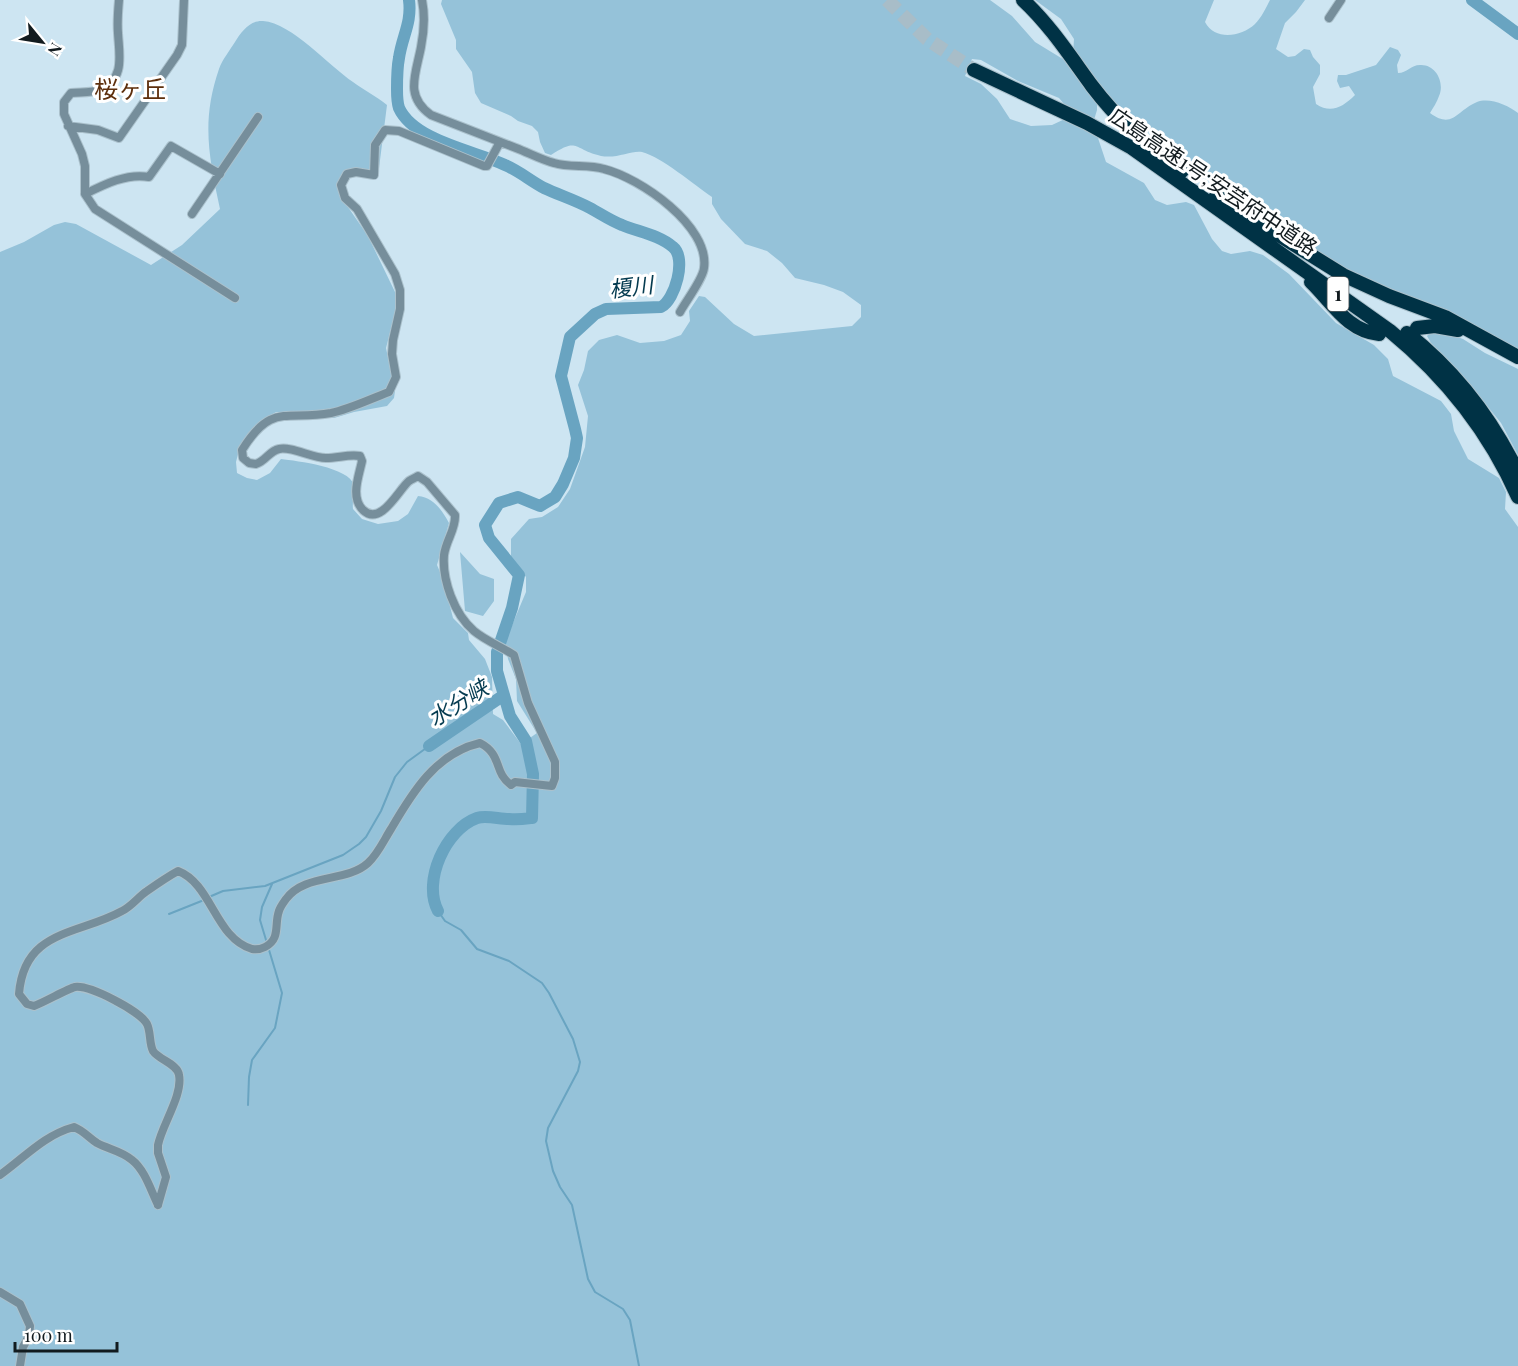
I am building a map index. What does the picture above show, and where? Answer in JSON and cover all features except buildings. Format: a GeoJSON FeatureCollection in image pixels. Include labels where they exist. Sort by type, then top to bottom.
{"type":"FeatureCollection","features":[{"type":"Feature","properties":{"kind":"highway","name":"広島高速1号;安芸府中道路"},"geometry":{"type":"LineString","coordinates":[[1023,0],[1042,20],[1123,122],[1212,198],[1382,325],[1449,386],[1493,446],[1518,497]]}},
{"type":"Feature","properties":{"kind":"highway","name":"広島高速1号;安芸府中道路"},"geometry":{"type":"LineString","coordinates":[[974,70],[1111,136],[1212,198],[1388,318],[1429,352],[1482,412],[1502,442],[1518,473]]}},
{"type":"Feature","properties":{"kind":"highway"},"geometry":{"type":"LineString","coordinates":[[1212,198],[1298,271],[1353,325],[1367,332],[1379,334]]}},
{"type":"Feature","properties":{"kind":"highway"},"geometry":{"type":"LineString","coordinates":[[1212,198],[1343,275],[1372,289],[1445,317],[1518,357]]}},
{"type":"Feature","properties":{"kind":"highway"},"geometry":{"type":"LineString","coordinates":[[1417,328],[1435,326],[1458,330],[1518,363]]}},
{"type":"Feature","properties":{"kind":"street"},"geometry":{"type":"LineString","coordinates":[[119,0],[117,31],[120,68],[108,84],[98,90],[71,93],[64,102],[64,114],[68,126],[84,160],[84,194],[95,209],[235,298]]}},
{"type":"Feature","properties":{"kind":"street"},"geometry":{"type":"LineString","coordinates":[[68,126],[98,130],[119,138],[182,45],[184,0]]}},
{"type":"Feature","properties":{"kind":"street"},"geometry":{"type":"LineString","coordinates":[[422,0],[423,29],[413,80],[420,108],[431,115],[552,163],[601,168],[619,173],[646,190],[691,226],[701,243],[705,270],[680,312]]}},
{"type":"Feature","properties":{"kind":"street"},"geometry":{"type":"LineString","coordinates":[[1329,18],[1341,0]]}},
{"type":"Feature","properties":{"kind":"street"},"geometry":{"type":"LineString","coordinates":[[192,214],[258,117]]}},
{"type":"Feature","properties":{"kind":"street"},"geometry":{"type":"LineString","coordinates":[[0,1175],[35,1146],[74,1127],[82,1130],[105,1148],[133,1160],[141,1170],[158,1206],[166,1177],[158,1154],[158,1145],[177,1094],[180,1077],[178,1071],[155,1054],[151,1047],[147,1024],[133,1012],[96,991],[85,987],[73,988],[34,1006],[27,1004],[19,994],[20,981],[33,955],[46,943],[62,933],[110,918],[130,907],[154,885],[178,871],[186,874],[199,889],[234,938],[251,949],[260,950],[269,945],[277,934],[278,912],[287,897],[301,887],[323,879],[356,872],[367,863],[375,855],[411,795],[427,776],[443,761],[466,746],[480,743],[491,748],[504,780],[511,785],[515,782],[552,786],[555,778],[555,762],[528,703],[514,655],[474,631],[459,612],[451,594],[444,568],[444,553],[455,515],[427,482],[417,476],[408,481],[395,500],[380,512],[370,515],[365,513],[359,505],[355,495],[362,461],[360,456],[325,458],[283,448],[272,451],[267,458],[256,464],[249,463],[243,458],[242,450],[250,437],[263,424],[276,417],[286,414],[318,415],[334,412],[389,392],[393,386],[396,377],[392,354],[393,340],[400,309],[400,290],[395,274],[357,209],[345,198],[341,185],[347,174],[356,172],[374,175],[375,145],[385,130],[399,131],[484,166],[487,166],[500,142]]}},
{"type":"Feature","properties":{"kind":"street"},"geometry":{"type":"LineString","coordinates":[[84,194],[138,175],[149,177],[171,146],[220,174]]}},
{"type":"Feature","properties":{"kind":"street"},"geometry":{"type":"LineString","coordinates":[[0,1292],[20,1304],[30,1326],[20,1366]]}},
{"type":"Feature","properties":{"kind":"shaded area"},"geometry":{"type":"Polygon","coordinates":[[[442,0],[990,0],[1012,16],[1035,42],[1071,64],[1097,97],[1094,120],[1070,111],[1059,98],[1018,81],[981,60],[972,59],[965,76],[981,84],[997,99],[1010,119],[1031,126],[1052,125],[1067,118],[1096,132],[1106,162],[1144,183],[1155,200],[1167,205],[1186,202],[1194,205],[1212,239],[1222,251],[1231,254],[1250,251],[1263,255],[1289,274],[1336,323],[1374,345],[1388,359],[1393,376],[1441,401],[1451,414],[1454,431],[1468,459],[1499,478],[1506,492],[1505,509],[1518,527],[1518,1366],[0,1366],[0,252],[54,225],[65,222],[76,224],[151,265],[182,245],[220,209],[209,139],[213,88],[222,62],[240,34],[254,22],[263,21],[286,29],[310,46],[343,75],[387,105],[379,168],[371,178],[344,173],[339,183],[339,194],[368,236],[395,292],[396,309],[386,348],[395,391],[394,398],[387,406],[334,418],[298,412],[276,412],[265,419],[240,446],[236,462],[237,473],[257,480],[270,473],[281,459],[333,469],[350,479],[354,485],[353,509],[362,519],[378,524],[398,521],[408,514],[418,496],[436,505],[449,523],[437,565],[453,618],[468,633],[469,640],[485,659],[492,677],[493,714],[503,720],[521,744],[537,733],[517,701],[516,679],[508,659],[505,642],[526,592],[526,577],[511,560],[511,539],[529,519],[542,517],[558,507],[570,489],[585,447],[588,416],[578,385],[588,351],[599,340],[617,335],[640,343],[664,341],[681,335],[690,321],[689,311],[699,296],[705,297],[734,324],[754,336],[852,326],[861,317],[861,305],[843,292],[795,278],[767,251],[745,244],[721,219],[712,204],[712,197],[659,159],[642,152],[601,156],[576,146],[567,147],[551,155],[545,153],[538,132],[532,126],[481,103],[475,93],[472,72],[456,49],[456,40],[441,4],[442,0]]]}},
{"type":"Feature","properties":{"kind":"shaded area"},"geometry":{"type":"Polygon","coordinates":[[[1035,0],[1214,0],[1205,22],[1215,32],[1229,35],[1243,32],[1255,24],[1270,0],[1305,0],[1285,23],[1276,49],[1288,57],[1295,56],[1304,49],[1310,50],[1320,65],[1320,74],[1313,87],[1316,104],[1321,107],[1337,108],[1355,95],[1349,86],[1340,88],[1337,81],[1338,75],[1346,75],[1376,65],[1390,47],[1398,50],[1401,55],[1397,65],[1398,73],[1420,65],[1431,68],[1438,75],[1441,91],[1430,113],[1438,118],[1450,119],[1470,105],[1487,100],[1509,107],[1518,113],[1518,349],[1453,313],[1360,277],[1217,187],[1184,162],[1179,149],[1137,126],[1120,110],[1073,55],[1074,39],[1061,19],[1035,0]]]}},
{"type":"Feature","properties":{"kind":"shaded area"},"geometry":{"type":"Polygon","coordinates":[[[1431,332],[1446,333],[1463,339],[1518,369],[1518,455],[1501,423],[1431,343],[1427,336],[1431,332]]]}},
{"type":"Feature","properties":{"kind":"shaded area"},"geometry":{"type":"Polygon","coordinates":[[[460,552],[480,574],[494,579],[494,601],[483,616],[465,611],[460,552]]]}},
{"type":"Feature","properties":{"kind":"waterway","name":"榎川"},"geometry":{"type":"LineString","coordinates":[[409,0],[409,16],[400,50],[397,77],[398,106],[407,119],[431,137],[505,165],[544,188],[584,205],[614,222],[662,239],[673,247],[679,260],[675,288],[661,307],[606,309],[595,314],[570,337],[561,376],[577,438],[574,458],[563,484],[555,497],[540,506],[518,497],[499,503],[485,525],[489,538],[519,575],[512,608],[497,652],[497,671],[510,716],[526,741],[533,774],[532,818],[481,817],[466,824],[456,833],[447,844],[435,871],[434,899],[438,911]]}},
{"type":"Feature","properties":{"kind":"waterway"},"geometry":{"type":"LineString","coordinates":[[1472,0],[1518,34]]}},
{"type":"Feature","properties":{"kind":"waterway","name":"水分峡"},"geometry":{"type":"LineString","coordinates":[[429,746],[504,695]]}},
{"type":"Feature","properties":{"kind":"waterway"},"geometry":{"type":"LineString","coordinates":[[209,897],[223,891],[265,886],[343,855],[366,837],[381,811],[395,777],[407,762],[429,746]]}},
{"type":"Feature","properties":{"kind":"waterway"},"geometry":{"type":"LineString","coordinates":[[248,1105],[252,1060],[275,1028],[282,993],[260,920],[262,907],[272,884]]}},
{"type":"Feature","properties":{"kind":"waterway"},"geometry":{"type":"LineString","coordinates":[[169,914],[204,900]]}},
{"type":"Feature","properties":{"kind":"waterway"},"geometry":{"type":"LineString","coordinates":[[438,911],[445,921],[461,930],[477,949],[509,961],[542,983],[573,1039],[580,1062],[578,1071],[548,1128],[546,1141],[553,1171],[572,1205],[588,1279],[595,1292],[623,1309],[630,1320],[639,1366]]}},
{"type":"Feature","properties":{"kind":"tunnel"},"geometry":{"type":"LineString","coordinates":[[887,0],[927,39],[974,70]]}},
{"type":"Feature","properties":{"kind":"district","name":"桜ヶ丘"},"geometry":{"type":"Point","coordinates":[130,90]}}]}
